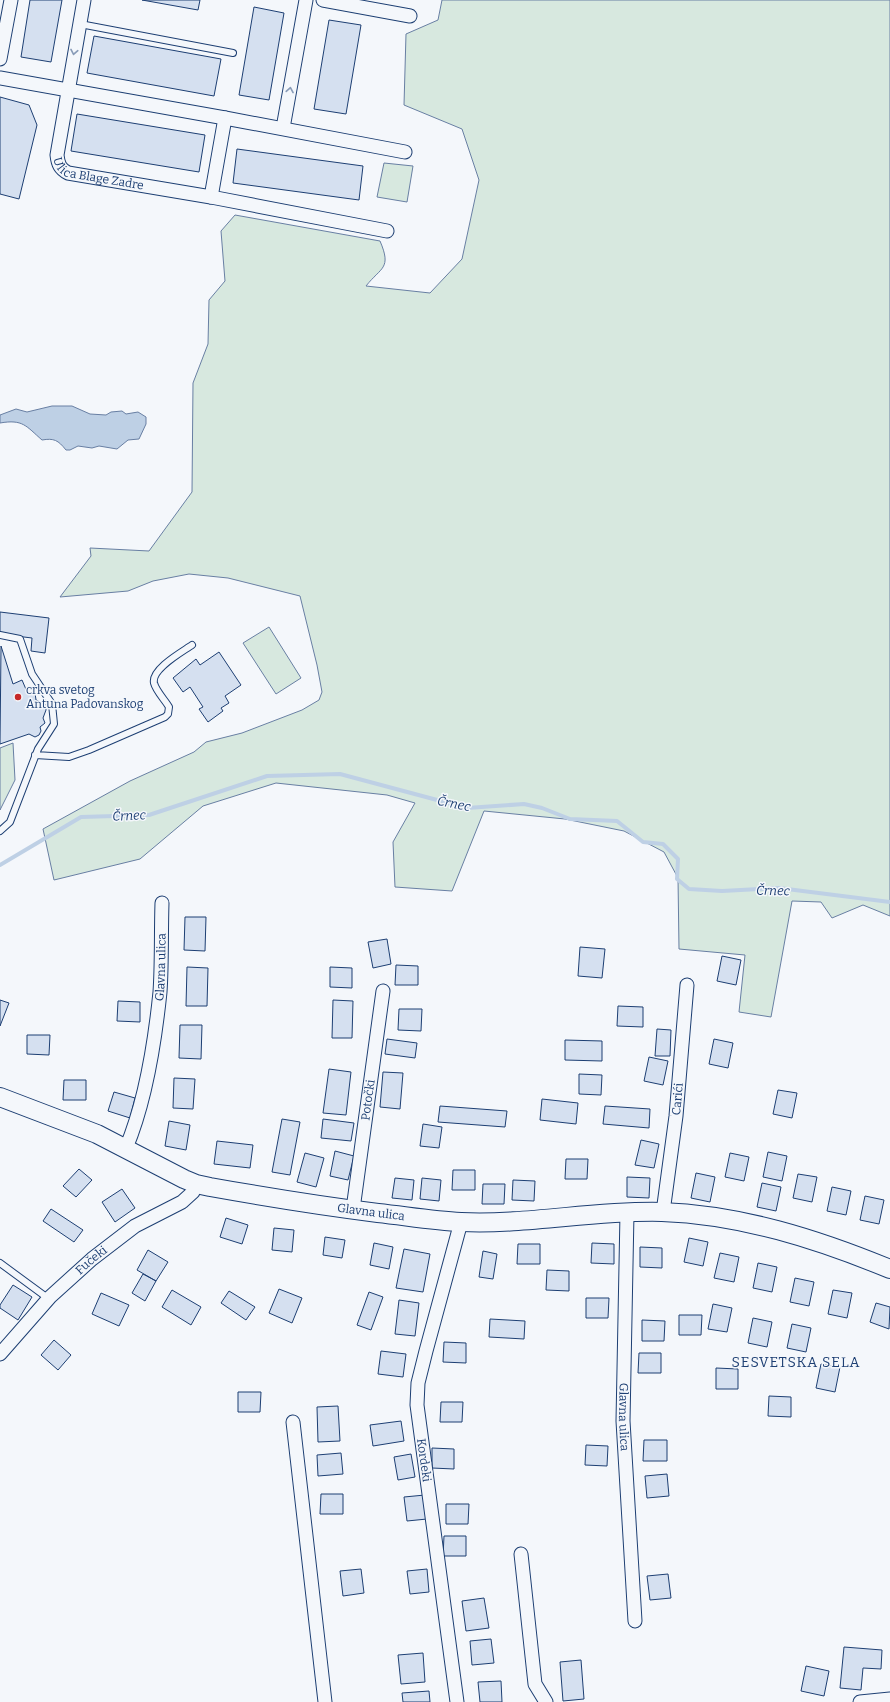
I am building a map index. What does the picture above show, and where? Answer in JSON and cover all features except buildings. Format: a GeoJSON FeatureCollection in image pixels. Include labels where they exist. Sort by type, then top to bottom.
{"type":"FeatureCollection","features":[{"type":"Feature","properties":{"kind":"street"},"geometry":{"type":"LineString","coordinates":[[0,59],[11,0]]}},
{"type":"Feature","properties":{"kind":"street","name":"Ulica Blage Zadre"},"geometry":{"type":"LineString","coordinates":[[84,0],[57,155],[58,164],[62,170],[68,173],[211,197],[386,231]]}},
{"type":"Feature","properties":{"kind":"street"},"geometry":{"type":"LineString","coordinates":[[283,128],[306,0]]}},
{"type":"Feature","properties":{"kind":"street"},"geometry":{"type":"LineString","coordinates":[[323,0],[410,16]]}},
{"type":"Feature","properties":{"kind":"street"},"geometry":{"type":"LineString","coordinates":[[0,78],[283,128],[405,152]]}},
{"type":"Feature","properties":{"kind":"street"},"geometry":{"type":"LineString","coordinates":[[211,197],[225,118]]}},
{"type":"Feature","properties":{"kind":"street","name":"Glavna ulica"},"geometry":{"type":"LineString","coordinates":[[126,1148],[139,1113],[147,1077],[158,1000],[162,903]]}},
{"type":"Feature","properties":{"kind":"street","name":"Carići"},"geometry":{"type":"LineString","coordinates":[[663,1212],[676,1116],[687,985]]}},
{"type":"Feature","properties":{"kind":"street","name":"Potočki"},"geometry":{"type":"LineString","coordinates":[[353,1209],[383,991]]}},
{"type":"Feature","properties":{"kind":"street","name":"Glavna ulica"},"geometry":{"type":"LineString","coordinates":[[0,1097],[97,1134],[196,1184],[353,1209],[461,1222],[522,1221],[627,1213],[663,1212],[720,1217],[800,1235],[890,1269]]}},
{"type":"Feature","properties":{"kind":"street","name":"Fučeki"},"geometry":{"type":"LineString","coordinates":[[0,1354],[49,1299],[92,1259],[135,1226],[182,1202],[193,1192],[196,1184]]}},
{"type":"Feature","properties":{"kind":"street","name":"Glavna ulica"},"geometry":{"type":"LineString","coordinates":[[627,1213],[623,1421],[634,1621]]}},
{"type":"Feature","properties":{"kind":"street","name":"Kordeki"},"geometry":{"type":"LineString","coordinates":[[457,1702],[417,1405],[422,1370],[461,1222]]}},
{"type":"Feature","properties":{"kind":"street"},"geometry":{"type":"LineString","coordinates":[[293,1422],[325,1702]]}},
{"type":"Feature","properties":{"kind":"street"},"geometry":{"type":"LineString","coordinates":[[521,1554],[535,1684],[546,1702]]}},
{"type":"Feature","properties":{"kind":"street"},"geometry":{"type":"LineString","coordinates":[[860,1702],[890,1700]]}},
{"type":"Feature","properties":{"kind":"lane"},"geometry":{"type":"LineString","coordinates":[[80,24],[233,53]]}},
{"type":"Feature","properties":{"kind":"lane"},"geometry":{"type":"LineString","coordinates":[[0,635],[20,639],[32,674],[52,704],[54,724],[36,754],[10,822],[0,831]]}},
{"type":"Feature","properties":{"kind":"lane"},"geometry":{"type":"LineString","coordinates":[[36,754],[69,757],[89,750],[165,717],[168,714],[169,707],[154,683],[155,676],[158,670],[192,645]]}},
{"type":"Feature","properties":{"kind":"lane"},"geometry":{"type":"LineString","coordinates":[[0,1263],[49,1299]]}},
{"type":"Feature","properties":{"kind":"shaded area"},"geometry":{"type":"Polygon","coordinates":[[[442,0],[890,0],[890,916],[863,905],[832,918],[821,902],[792,901],[771,1017],[739,1012],[745,955],[679,949],[678,878],[664,852],[624,831],[565,819],[484,811],[452,891],[395,887],[393,842],[415,803],[387,795],[276,783],[203,806],[140,859],[54,880],[43,829],[130,781],[194,752],[206,742],[242,733],[302,710],[319,700],[322,692],[300,596],[228,578],[189,574],[153,581],[128,591],[60,597],[91,556],[90,548],[149,551],[192,492],[193,383],[208,344],[209,300],[225,281],[221,231],[235,215],[380,241],[385,257],[385,263],[380,271],[366,286],[430,293],[462,259],[479,180],[462,129],[404,105],[406,34],[438,20],[442,0]]]}},
{"type":"Feature","properties":{"kind":"shaded area"},"geometry":{"type":"Polygon","coordinates":[[[384,163],[413,166],[407,202],[377,197],[384,163]]]}},
{"type":"Feature","properties":{"kind":"shaded area"},"geometry":{"type":"Polygon","coordinates":[[[269,627],[301,678],[276,694],[243,643],[269,627]]]}},
{"type":"Feature","properties":{"kind":"shaded area"},"geometry":{"type":"Polygon","coordinates":[[[13,743],[15,780],[0,810],[0,748],[13,743]]]}},
{"type":"Feature","properties":{"kind":"water"},"geometry":{"type":"Polygon","coordinates":[[[52,406],[72,406],[90,414],[106,415],[111,412],[122,411],[126,414],[138,412],[146,417],[146,424],[139,439],[128,440],[117,449],[99,446],[92,448],[78,446],[70,450],[66,450],[56,440],[42,440],[24,425],[14,422],[0,423],[0,415],[16,409],[27,412],[52,406]]]}},
{"type":"Feature","properties":{"kind":"waterway","name":"Črnec"},"geometry":{"type":"LineString","coordinates":[[0,865],[81,817],[149,815],[267,776],[340,774],[467,808],[524,804],[542,808],[570,819],[617,821],[643,842],[663,844],[678,859],[677,879],[689,889],[722,891],[779,888],[890,902]]}},
{"type":"Feature","properties":{"kind":"place","name":"crkva svetog Antuna Padovanskog"},"geometry":{"type":"Point","coordinates":[18,697]}},
{"type":"Feature","properties":{"kind":"district","name":"SESVETSKA SELA"},"geometry":{"type":"Point","coordinates":[796,1362]}}]}
